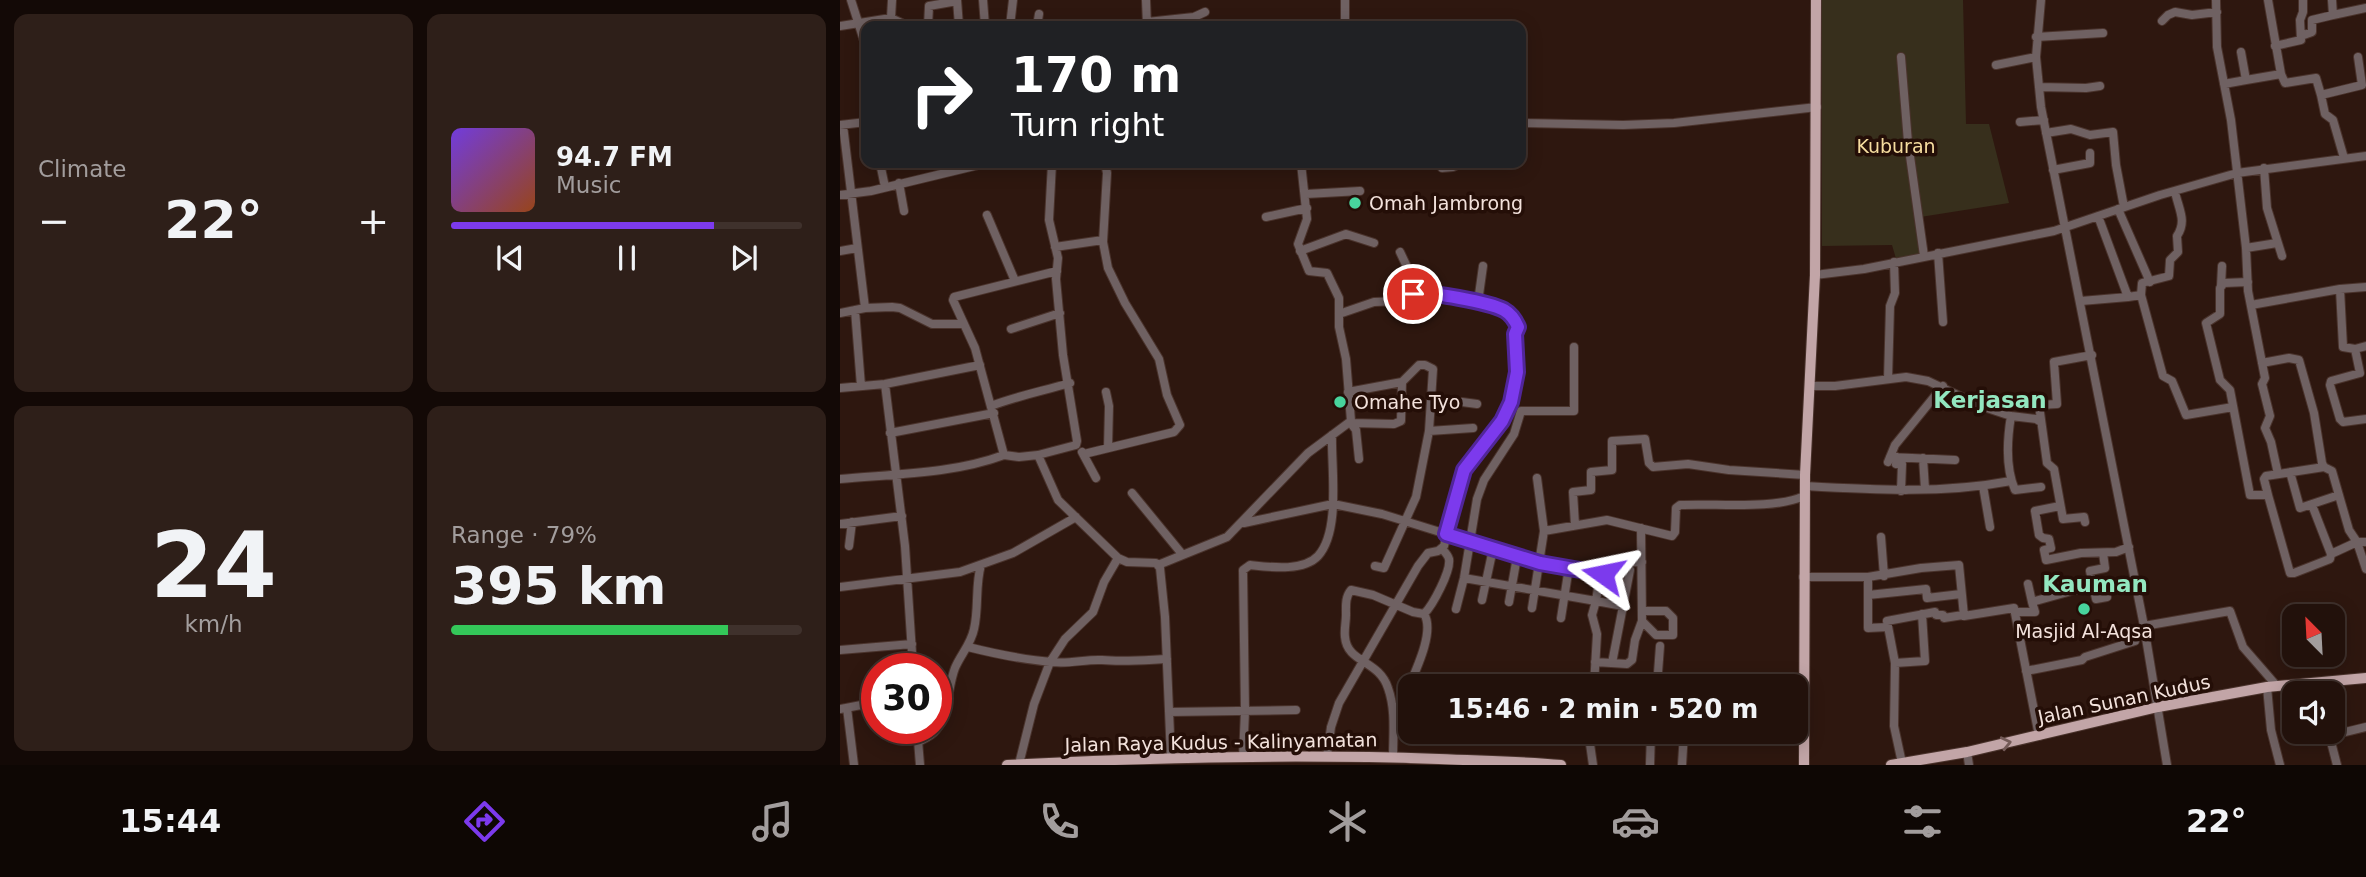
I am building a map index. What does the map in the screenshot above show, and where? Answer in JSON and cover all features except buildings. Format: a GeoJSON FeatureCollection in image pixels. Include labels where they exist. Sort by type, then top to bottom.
{"type":"FeatureCollection","features":[{"type":"Feature","properties":{"kind":"main road"},"geometry":{"type":"LineString","coordinates":[[1804,765],[1804,486],[1815,275],[1816,0]]}},
{"type":"Feature","properties":{"kind":"main road","name":"Jalan Sunan Kudus"},"geometry":{"type":"LineString","coordinates":[[1891,765],[1967,752],[2158,707],[2272,686],[2366,678]]}},
{"type":"Feature","properties":{"kind":"main road","name":"Jalan Raya Kudus - Kalinyamatan"},"geometry":{"type":"LineString","coordinates":[[1007,765],[1171,758],[1327,756],[1440,762],[1515,761],[1561,765]]}},
{"type":"Feature","properties":{"kind":"street"},"geometry":{"type":"LineString","coordinates":[[851,0],[861,32]]}},
{"type":"Feature","properties":{"kind":"street"},"geometry":{"type":"LineString","coordinates":[[891,18],[892,0]]}},
{"type":"Feature","properties":{"kind":"street"},"geometry":{"type":"LineString","coordinates":[[983,0],[985,21]]}},
{"type":"Feature","properties":{"kind":"street"},"geometry":{"type":"LineString","coordinates":[[1011,21],[1013,0]]}},
{"type":"Feature","properties":{"kind":"street"},"geometry":{"type":"LineString","coordinates":[[1146,0],[1147,21]]}},
{"type":"Feature","properties":{"kind":"street"},"geometry":{"type":"LineString","coordinates":[[1345,0],[1345,21]]}},
{"type":"Feature","properties":{"kind":"street"},"geometry":{"type":"LineString","coordinates":[[2041,0],[2036,57],[2046,133],[2129,547],[2167,765]]}},
{"type":"Feature","properties":{"kind":"street"},"geometry":{"type":"LineString","coordinates":[[2216,0],[2217,47],[2231,120],[2251,305],[2265,378],[2262,384],[2270,416],[2265,428],[2278,474]]}},
{"type":"Feature","properties":{"kind":"street"},"geometry":{"type":"LineString","coordinates":[[2268,0],[2284,83],[2316,78],[2325,114],[2333,120],[2344,158]]}},
{"type":"Feature","properties":{"kind":"street"},"geometry":{"type":"LineString","coordinates":[[2275,46],[2299,41],[2303,0]]}},
{"type":"Feature","properties":{"kind":"street"},"geometry":{"type":"LineString","coordinates":[[2332,0],[2333,15]]}},
{"type":"Feature","properties":{"kind":"street"},"geometry":{"type":"LineString","coordinates":[[928,21],[929,6],[957,1],[959,21]]}},
{"type":"Feature","properties":{"kind":"street"},"geometry":{"type":"LineString","coordinates":[[2301,36],[2312,33],[2312,20],[2366,8]]}},
{"type":"Feature","properties":{"kind":"street"},"geometry":{"type":"LineString","coordinates":[[1167,21],[1194,17],[1205,12]]}},
{"type":"Feature","properties":{"kind":"street"},"geometry":{"type":"LineString","coordinates":[[2162,21],[2175,12],[2192,15],[2217,12]]}},
{"type":"Feature","properties":{"kind":"street"},"geometry":{"type":"LineString","coordinates":[[1038,21],[1039,14]]}},
{"type":"Feature","properties":{"kind":"street"},"geometry":{"type":"LineString","coordinates":[[871,21],[891,18],[897,21]]}},
{"type":"Feature","properties":{"kind":"street"},"geometry":{"type":"LineString","coordinates":[[840,26],[861,23]]}},
{"type":"Feature","properties":{"kind":"street"},"geometry":{"type":"LineString","coordinates":[[2036,37],[2104,33]]}},
{"type":"Feature","properties":{"kind":"street"},"geometry":{"type":"LineString","coordinates":[[2241,52],[2246,80]]}},
{"type":"Feature","properties":{"kind":"street"},"geometry":{"type":"LineString","coordinates":[[1901,57],[1908,142],[1924,256]]}},
{"type":"Feature","properties":{"kind":"street"},"geometry":{"type":"LineString","coordinates":[[1996,65],[2036,57]]}},
{"type":"Feature","properties":{"kind":"street"},"geometry":{"type":"LineString","coordinates":[[2321,95],[2362,85],[2364,74],[2358,57]]}},
{"type":"Feature","properties":{"kind":"street"},"geometry":{"type":"LineString","coordinates":[[2224,84],[2281,74]]}},
{"type":"Feature","properties":{"kind":"street"},"geometry":{"type":"LineString","coordinates":[[2039,87],[2100,86]]}},
{"type":"Feature","properties":{"kind":"street"},"geometry":{"type":"LineString","coordinates":[[1526,123],[1662,123],[1817,107]]}},
{"type":"Feature","properties":{"kind":"street"},"geometry":{"type":"LineString","coordinates":[[2020,122],[2044,120]]}},
{"type":"Feature","properties":{"kind":"street"},"geometry":{"type":"LineString","coordinates":[[861,123],[841,125],[865,308]]}},
{"type":"Feature","properties":{"kind":"street"},"geometry":{"type":"LineString","coordinates":[[2046,133],[2071,129],[2090,135],[2113,132],[2121,208],[2150,282]]}},
{"type":"Feature","properties":{"kind":"street"},"geometry":{"type":"LineString","coordinates":[[2053,170],[2090,163],[2090,153]]}},
{"type":"Feature","properties":{"kind":"street"},"geometry":{"type":"LineString","coordinates":[[1815,275],[1864,269],[2066,227],[2237,173],[2366,156]]}},
{"type":"Feature","properties":{"kind":"street"},"geometry":{"type":"LineString","coordinates":[[881,168],[885,187]]}},
{"type":"Feature","properties":{"kind":"street"},"geometry":{"type":"LineString","coordinates":[[933,168],[934,174]]}},
{"type":"Feature","properties":{"kind":"street"},"geometry":{"type":"LineString","coordinates":[[840,195],[885,187],[953,168]]}},
{"type":"Feature","properties":{"kind":"street"},"geometry":{"type":"LineString","coordinates":[[1052,168],[1049,220],[1058,258],[1063,355],[1070,383],[1077,444],[1096,478]]}},
{"type":"Feature","properties":{"kind":"street"},"geometry":{"type":"LineString","coordinates":[[1084,454],[1174,432],[1180,425],[1167,395],[1159,359],[1108,268],[1103,240],[1106,168]]}},
{"type":"Feature","properties":{"kind":"street"},"geometry":{"type":"LineString","coordinates":[[1302,168],[1307,224],[1298,240],[1300,251],[1309,271],[1320,271],[1329,276],[1339,298],[1351,423],[1357,440],[1359,459]]}},
{"type":"Feature","properties":{"kind":"street"},"geometry":{"type":"LineString","coordinates":[[2264,168],[2267,208],[2282,256]]}},
{"type":"Feature","properties":{"kind":"street"},"geometry":{"type":"LineString","coordinates":[[900,183],[904,211]]}},
{"type":"Feature","properties":{"kind":"street"},"geometry":{"type":"LineString","coordinates":[[1306,194],[1360,191]]}},
{"type":"Feature","properties":{"kind":"street"},"geometry":{"type":"LineString","coordinates":[[2175,192],[2183,222],[2183,229],[2177,236],[2178,252],[2170,260],[2169,276],[2140,285],[2141,295],[2163,376],[2172,381],[2186,415],[2233,407]]}},
{"type":"Feature","properties":{"kind":"street"},"geometry":{"type":"LineString","coordinates":[[1266,217],[1307,208]]}},
{"type":"Feature","properties":{"kind":"street"},"geometry":{"type":"LineString","coordinates":[[987,215],[1015,281]]}},
{"type":"Feature","properties":{"kind":"street"},"geometry":{"type":"LineString","coordinates":[[2098,216],[2129,297]]}},
{"type":"Feature","properties":{"kind":"street"},"geometry":{"type":"LineString","coordinates":[[1300,251],[1346,233],[1374,243]]}},
{"type":"Feature","properties":{"kind":"street"},"geometry":{"type":"LineString","coordinates":[[1055,247],[1103,240]]}},
{"type":"Feature","properties":{"kind":"street"},"geometry":{"type":"LineString","coordinates":[[2246,248],[2277,243]]}},
{"type":"Feature","properties":{"kind":"street"},"geometry":{"type":"LineString","coordinates":[[840,251],[857,248]]}},
{"type":"Feature","properties":{"kind":"street"},"geometry":{"type":"LineString","coordinates":[[1400,253],[1419,292]]}},
{"type":"Feature","properties":{"kind":"street"},"geometry":{"type":"LineString","coordinates":[[1938,253],[1943,322]]}},
{"type":"Feature","properties":{"kind":"street"},"geometry":{"type":"LineString","coordinates":[[1888,379],[1890,306],[1895,293],[1894,262]]}},
{"type":"Feature","properties":{"kind":"street"},"geometry":{"type":"LineString","coordinates":[[1478,302],[1483,266]]}},
{"type":"Feature","properties":{"kind":"street"},"geometry":{"type":"LineString","coordinates":[[2222,266],[2220,314],[2206,323],[2220,380],[2230,390],[2250,495],[2268,495]]}},
{"type":"Feature","properties":{"kind":"street"},"geometry":{"type":"LineString","coordinates":[[1004,455],[972,338],[955,307],[954,296],[1057,271]]}},
{"type":"Feature","properties":{"kind":"street"},"geometry":{"type":"LineString","coordinates":[[2221,286],[2228,282],[2248,282]]}},
{"type":"Feature","properties":{"kind":"street"},"geometry":{"type":"LineString","coordinates":[[2251,305],[2366,287]]}},
{"type":"Feature","properties":{"kind":"street"},"geometry":{"type":"LineString","coordinates":[[2340,289],[2343,346],[2355,349],[2366,346]]}},
{"type":"Feature","properties":{"kind":"street"},"geometry":{"type":"LineString","coordinates":[[1339,314],[1374,302],[1399,301],[1419,292],[1478,302],[1508,312],[1516,323],[1516,381],[1511,402],[1502,421],[1464,470],[1442,549]]}},
{"type":"Feature","properties":{"kind":"street"},"geometry":{"type":"LineString","coordinates":[[2081,301],[2141,295]]}},
{"type":"Feature","properties":{"kind":"street"},"geometry":{"type":"LineString","coordinates":[[840,313],[865,308],[892,307],[900,308],[932,324],[964,324]]}},
{"type":"Feature","properties":{"kind":"street"},"geometry":{"type":"LineString","coordinates":[[855,310],[861,386]]}},
{"type":"Feature","properties":{"kind":"street"},"geometry":{"type":"LineString","coordinates":[[1011,329],[1060,313]]}},
{"type":"Feature","properties":{"kind":"street"},"geometry":{"type":"LineString","coordinates":[[1457,609],[1477,499],[1485,478],[1514,434],[1519,412],[1574,411],[1574,347]]}},
{"type":"Feature","properties":{"kind":"street"},"geometry":{"type":"LineString","coordinates":[[2355,349],[2360,373],[2331,381],[2330,384],[2343,422],[2366,419]]}},
{"type":"Feature","properties":{"kind":"street"},"geometry":{"type":"LineString","coordinates":[[2085,522],[2084,517],[2063,519],[2054,469],[2047,463],[2039,405],[2057,404],[2054,362],[2092,355]]}},
{"type":"Feature","properties":{"kind":"street"},"geometry":{"type":"LineString","coordinates":[[2262,363],[2289,358],[2299,360],[2314,413],[2324,467]]}},
{"type":"Feature","properties":{"kind":"street"},"geometry":{"type":"LineString","coordinates":[[840,388],[884,384],[980,365]]}},
{"type":"Feature","properties":{"kind":"street"},"geometry":{"type":"LineString","coordinates":[[1348,392],[1402,382],[1416,366],[1430,366],[1435,373],[1429,431],[1416,497],[1384,568],[1375,566]]}},
{"type":"Feature","properties":{"kind":"street"},"geometry":{"type":"LineString","coordinates":[[1810,386],[1835,386],[1906,377],[1943,386],[1967,400],[2011,416],[2041,422]]}},
{"type":"Feature","properties":{"kind":"street"},"geometry":{"type":"LineString","coordinates":[[1038,455],[1058,500],[1118,558],[1127,562],[1158,565],[1224,540],[1292,468],[1351,423],[1394,424],[1401,421],[1402,382]]}},
{"type":"Feature","properties":{"kind":"street"},"geometry":{"type":"LineString","coordinates":[[890,433],[993,410],[1019,396],[1070,383]]}},
{"type":"Feature","properties":{"kind":"street"},"geometry":{"type":"LineString","coordinates":[[884,384],[908,578],[913,653]]}},
{"type":"Feature","properties":{"kind":"street"},"geometry":{"type":"LineString","coordinates":[[1892,459],[1895,445],[1943,386]]}},
{"type":"Feature","properties":{"kind":"street"},"geometry":{"type":"LineString","coordinates":[[1106,392],[1109,406],[1108,448]]}},
{"type":"Feature","properties":{"kind":"street"},"geometry":{"type":"LineString","coordinates":[[1432,405],[1462,402],[1477,404]]}},
{"type":"Feature","properties":{"kind":"street"},"geometry":{"type":"LineString","coordinates":[[2011,416],[2007,448],[2011,481],[2015,490],[2041,487]]}},
{"type":"Feature","properties":{"kind":"street"},"geometry":{"type":"LineString","coordinates":[[1429,431],[1473,428]]}},
{"type":"Feature","properties":{"kind":"street"},"geometry":{"type":"LineString","coordinates":[[1243,757],[1243,570],[1250,565],[1297,565],[1317,558],[1328,540],[1333,504],[1332,435]]}},
{"type":"Feature","properties":{"kind":"street"},"geometry":{"type":"LineString","coordinates":[[1575,525],[1573,492],[1591,490],[1591,472],[1612,470],[1612,441],[1644,439],[1649,463],[1653,467],[1688,464],[1804,486],[1901,491],[1983,486],[2011,481]]}},
{"type":"Feature","properties":{"kind":"street"},"geometry":{"type":"LineString","coordinates":[[840,479],[957,467],[1004,455],[1038,455],[1077,444]]}},
{"type":"Feature","properties":{"kind":"street"},"geometry":{"type":"LineString","coordinates":[[1923,458],[1925,489]]}},
{"type":"Feature","properties":{"kind":"street"},"geometry":{"type":"LineString","coordinates":[[1892,459],[1955,460]]}},
{"type":"Feature","properties":{"kind":"street"},"geometry":{"type":"LineString","coordinates":[[1892,459],[1896,464],[1902,464],[1901,491]]}},
{"type":"Feature","properties":{"kind":"street"},"geometry":{"type":"LineString","coordinates":[[2312,505],[2331,554],[2330,559],[2290,573],[2265,477],[2324,467],[2332,471],[2349,530],[2362,542],[2366,569]]}},
{"type":"Feature","properties":{"kind":"street"},"geometry":{"type":"LineString","coordinates":[[2290,472],[2298,506],[2301,508],[2339,495]]}},
{"type":"Feature","properties":{"kind":"street"},"geometry":{"type":"LineString","coordinates":[[1532,608],[1544,531],[1537,478]]}},
{"type":"Feature","properties":{"kind":"street"},"geometry":{"type":"LineString","coordinates":[[1544,531],[1607,520],[1673,535],[1676,508],[1680,505],[1792,502],[1804,486]]}},
{"type":"Feature","properties":{"kind":"street"},"geometry":{"type":"LineString","coordinates":[[1983,486],[1990,527]]}},
{"type":"Feature","properties":{"kind":"street"},"geometry":{"type":"LineString","coordinates":[[1132,493],[1182,554]]}},
{"type":"Feature","properties":{"kind":"street"},"geometry":{"type":"LineString","coordinates":[[1241,523],[1333,504],[1382,514],[1540,563],[1603,574],[1610,563],[1642,562]]}},
{"type":"Feature","properties":{"kind":"street"},"geometry":{"type":"LineString","coordinates":[[2060,506],[2035,511],[2039,535],[2049,539],[2050,548],[2044,550],[2042,561],[2081,554],[2116,552],[2129,547]]}},
{"type":"Feature","properties":{"kind":"street"},"geometry":{"type":"LineString","coordinates":[[840,524],[901,516]]}},
{"type":"Feature","properties":{"kind":"street"},"geometry":{"type":"LineString","coordinates":[[840,587],[960,572],[1013,553],[1076,517]]}},
{"type":"Feature","properties":{"kind":"street"},"geometry":{"type":"LineString","coordinates":[[849,546],[852,522]]}},
{"type":"Feature","properties":{"kind":"street"},"geometry":{"type":"LineString","coordinates":[[1595,662],[1630,663],[1643,611],[1641,528]]}},
{"type":"Feature","properties":{"kind":"street"},"geometry":{"type":"LineString","coordinates":[[1881,537],[1884,576]]}},
{"type":"Feature","properties":{"kind":"street"},"geometry":{"type":"LineString","coordinates":[[2331,554],[2362,542]]}},
{"type":"Feature","properties":{"kind":"street"},"geometry":{"type":"LineString","coordinates":[[1327,756],[1331,727],[1339,702],[1425,557],[1428,553],[1442,549]]}},
{"type":"Feature","properties":{"kind":"street"},"geometry":{"type":"LineString","coordinates":[[1424,614],[1441,585],[1448,563],[1448,555],[1442,549]]}},
{"type":"Feature","properties":{"kind":"street"},"geometry":{"type":"LineString","coordinates":[[1482,600],[1493,549]]}},
{"type":"Feature","properties":{"kind":"street"},"geometry":{"type":"LineString","coordinates":[[2103,553],[2105,568],[2090,571],[2096,599],[2106,597]]}},
{"type":"Feature","properties":{"kind":"street"},"geometry":{"type":"LineString","coordinates":[[1508,602],[1517,557]]}},
{"type":"Feature","properties":{"kind":"street"},"geometry":{"type":"LineString","coordinates":[[1019,764],[1034,704],[1050,662],[1065,639],[1093,612],[1104,582],[1118,558]]}},
{"type":"Feature","properties":{"kind":"street"},"geometry":{"type":"LineString","coordinates":[[1803,577],[1884,576],[1958,564],[1964,615]]}},
{"type":"Feature","properties":{"kind":"street"},"geometry":{"type":"LineString","coordinates":[[952,678],[974,631],[979,604],[978,580],[981,565]]}},
{"type":"Feature","properties":{"kind":"street"},"geometry":{"type":"LineString","coordinates":[[1158,565],[1162,574],[1171,758]]}},
{"type":"Feature","properties":{"kind":"street"},"geometry":{"type":"LineString","coordinates":[[1561,618],[1569,567]]}},
{"type":"Feature","properties":{"kind":"street"},"geometry":{"type":"LineString","coordinates":[[1612,663],[1630,570]]}},
{"type":"Feature","properties":{"kind":"street"},"geometry":{"type":"LineString","coordinates":[[1594,674],[1597,634],[1592,615],[1600,574]]}},
{"type":"Feature","properties":{"kind":"street"},"geometry":{"type":"LineString","coordinates":[[1868,577],[1868,628],[1888,627]]}},
{"type":"Feature","properties":{"kind":"street"},"geometry":{"type":"LineString","coordinates":[[1464,578],[1623,606]]}},
{"type":"Feature","properties":{"kind":"street"},"geometry":{"type":"LineString","coordinates":[[2015,612],[2035,612],[2028,584]]}},
{"type":"Feature","properties":{"kind":"street"},"geometry":{"type":"LineString","coordinates":[[2032,601],[2093,585]]}},
{"type":"Feature","properties":{"kind":"street"},"geometry":{"type":"LineString","coordinates":[[1868,596],[1926,589],[1927,598],[1961,594]]}},
{"type":"Feature","properties":{"kind":"street"},"geometry":{"type":"LineString","coordinates":[[1393,709],[1401,706],[1425,645],[1429,621],[1424,614],[1395,607],[1373,595],[1351,590],[1345,636],[1347,645],[1353,655],[1376,668],[1383,676],[1393,709],[1393,758]]}},
{"type":"Feature","properties":{"kind":"street"},"geometry":{"type":"LineString","coordinates":[[1902,763],[1894,726],[1895,663],[1887,621],[1922,614],[1935,612],[1944,618],[2013,607],[2039,736]]}},
{"type":"Feature","properties":{"kind":"street"},"geometry":{"type":"LineString","coordinates":[[1642,621],[1656,635],[1673,635],[1673,618],[1666,611],[1643,611]]}},
{"type":"Feature","properties":{"kind":"street"},"geometry":{"type":"LineString","coordinates":[[2144,626],[2230,611],[2248,654],[2272,686],[2271,730],[2280,765]]}},
{"type":"Feature","properties":{"kind":"street"},"geometry":{"type":"LineString","coordinates":[[1895,663],[1924,661],[1922,614]]}},
{"type":"Feature","properties":{"kind":"street"},"geometry":{"type":"LineString","coordinates":[[2026,671],[2082,660],[2135,641]]}},
{"type":"Feature","properties":{"kind":"street"},"geometry":{"type":"LineString","coordinates":[[840,650],[912,644]]}},
{"type":"Feature","properties":{"kind":"street"},"geometry":{"type":"LineString","coordinates":[[1658,674],[1660,646]]}},
{"type":"Feature","properties":{"kind":"street"},"geometry":{"type":"LineString","coordinates":[[968,647],[1050,662],[1167,659]]}},
{"type":"Feature","properties":{"kind":"street"},"geometry":{"type":"LineString","coordinates":[[844,708],[854,765]]}},
{"type":"Feature","properties":{"kind":"street"},"geometry":{"type":"LineString","coordinates":[[1169,712],[1296,710]]}},
{"type":"Feature","properties":{"kind":"street"},"geometry":{"type":"LineString","coordinates":[[2337,765],[2330,738],[2366,727]]}},
{"type":"Feature","properties":{"kind":"street"},"geometry":{"type":"LineString","coordinates":[[918,744],[920,765]]}},
{"type":"Feature","properties":{"kind":"street"},"geometry":{"type":"LineString","coordinates":[[1590,744],[1593,765]]}},
{"type":"Feature","properties":{"kind":"street"},"geometry":{"type":"LineString","coordinates":[[1650,765],[1651,744]]}},
{"type":"Feature","properties":{"kind":"street"},"geometry":{"type":"LineString","coordinates":[[1682,765],[1683,744]]}},
{"type":"Feature","properties":{"kind":"street"},"geometry":{"type":"LineString","coordinates":[[1967,752],[1969,765]]}},
{"type":"Feature","properties":{"kind":"green space","name":"Kuburan"},"geometry":{"type":"Polygon","coordinates":[[[1822,0],[1963,0],[1966,124],[1989,124],[2009,203],[1914,218],[1920,256],[1897,262],[1892,245],[1822,246],[1822,0]]]}},
{"type":"Feature","properties":{"kind":"place","name":"Omah Jambrong"},"geometry":{"type":"Point","coordinates":[1355,203]}},
{"type":"Feature","properties":{"kind":"place","name":"Omahe Tyo"},"geometry":{"type":"Point","coordinates":[1340,402]}},
{"type":"Feature","properties":{"kind":"place","name":"Masjid Al-Aqsa"},"geometry":{"type":"Point","coordinates":[2084,609]}},
{"type":"Feature","properties":{"kind":"district","name":"Kerjasan"},"geometry":{"type":"Point","coordinates":[1990,400]}},
{"type":"Feature","properties":{"kind":"district","name":"Kauman"},"geometry":{"type":"Point","coordinates":[2095,584]}},
{"type":"Feature","properties":{"kind":"route"},"geometry":{"type":"LineString","coordinates":[[1413,294],[1425,292],[1488,304],[1508,312],[1518,327],[1515,334],[1517,372],[1511,402],[1502,421],[1464,470],[1446,534],[1540,563],[1603,574]]}}]}
